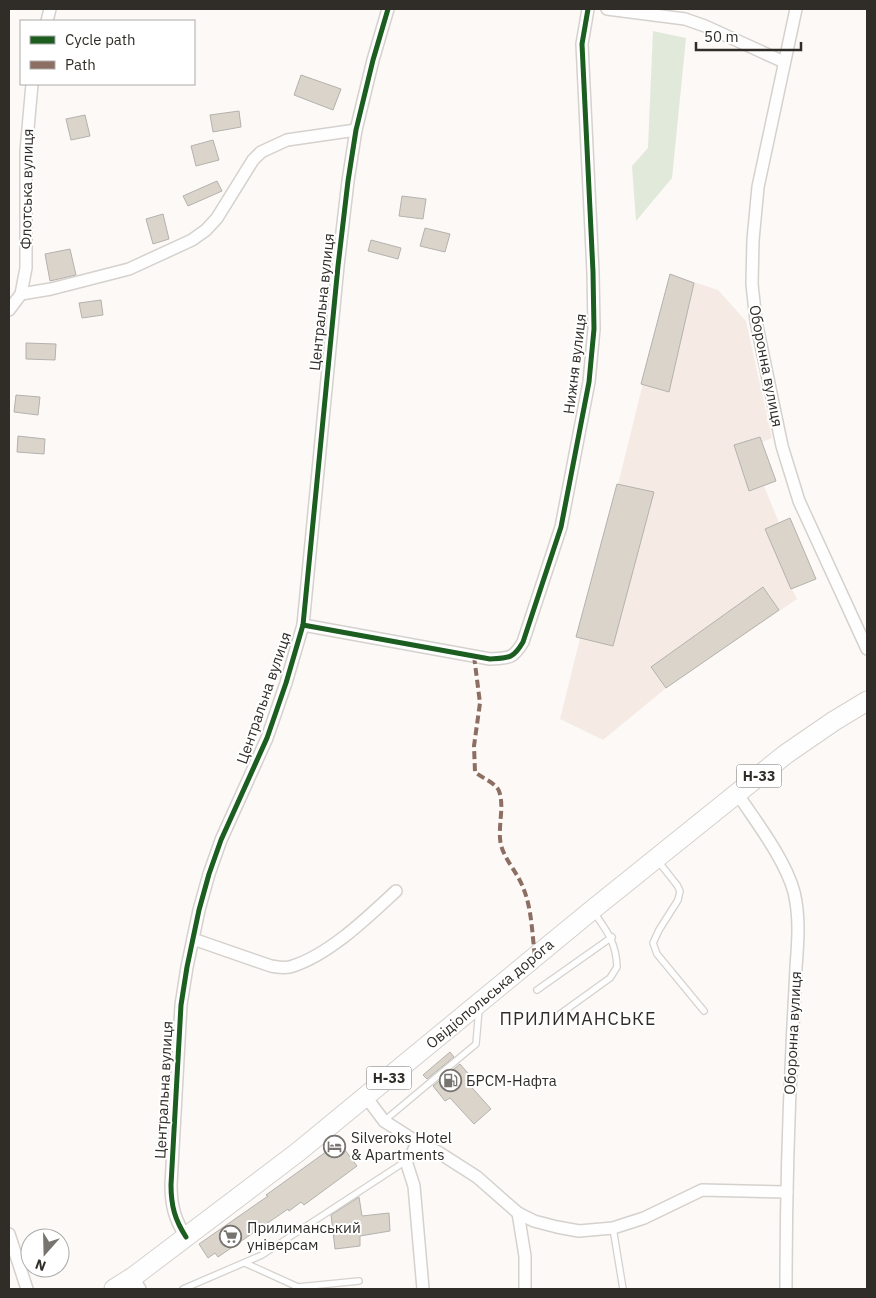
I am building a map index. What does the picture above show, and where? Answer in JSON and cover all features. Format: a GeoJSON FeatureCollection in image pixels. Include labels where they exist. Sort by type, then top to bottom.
{"type":"FeatureCollection","features":[{"type":"Feature","properties":{"kind":"main road","name":"Овідіопольська дорога"},"geometry":{"type":"LineString","coordinates":[[114,1289],[136,1283],[186,1237],[366,1097],[592,910],[793,748],[867,701]]}},
{"type":"Feature","properties":{"kind":"street","name":"Центральна вулиця"},"geometry":{"type":"LineString","coordinates":[[186,1237],[177,1222],[171,1198],[171,1185],[181,1005],[187,967],[209,874],[221,840],[267,738],[303,625],[339,257],[356,130],[388,9]]}},
{"type":"Feature","properties":{"kind":"street","name":"Нижня вулиця"},"geometry":{"type":"LineString","coordinates":[[303,625],[490,659],[506,658],[516,654],[523,642],[561,527],[590,374],[594,329],[593,281],[582,44],[588,9]]}},
{"type":"Feature","properties":{"kind":"street"},"geometry":{"type":"LineString","coordinates":[[607,9],[686,20],[705,26],[784,62]]}},
{"type":"Feature","properties":{"kind":"street","name":"Оборонна вулиця"},"geometry":{"type":"LineString","coordinates":[[796,9],[758,187],[753,240],[752,284],[756,321],[782,446],[799,501],[867,649]]}},
{"type":"Feature","properties":{"kind":"street","name":"Флотська вулиця"},"geometry":{"type":"LineString","coordinates":[[9,310],[21,294],[26,268],[26,151],[32,85]]}},
{"type":"Feature","properties":{"kind":"street"},"geometry":{"type":"LineString","coordinates":[[21,294],[52,289],[129,268],[192,240],[206,230],[217,218],[253,160],[261,152],[287,140],[356,130]]}},
{"type":"Feature","properties":{"kind":"street","name":"Оборонна вулиця"},"geometry":{"type":"LineString","coordinates":[[737,793],[765,835],[785,871],[793,889],[798,909],[787,1192],[786,1289]]}},
{"type":"Feature","properties":{"kind":"street"},"geometry":{"type":"LineString","coordinates":[[194,939],[270,966],[292,967],[310,959],[351,932],[396,891]]}},
{"type":"Feature","properties":{"kind":"street"},"geometry":{"type":"LineString","coordinates":[[366,1097],[384,1121],[477,1177],[518,1212],[534,1221],[579,1231],[613,1228],[644,1218],[702,1190],[787,1192]]}},
{"type":"Feature","properties":{"kind":"street"},"geometry":{"type":"LineString","coordinates":[[417,1142],[412,1154],[406,1161],[414,1186],[423,1289]]}},
{"type":"Feature","properties":{"kind":"street"},"geometry":{"type":"LineString","coordinates":[[518,1212],[525,1256],[525,1289]]}},
{"type":"Feature","properties":{"kind":"street"},"geometry":{"type":"LineString","coordinates":[[9,1234],[27,1289]]}},
{"type":"Feature","properties":{"kind":"lane"},"geometry":{"type":"LineString","coordinates":[[656,858],[677,884],[680,891],[678,900],[653,942],[656,954],[704,1011]]}},
{"type":"Feature","properties":{"kind":"lane"},"geometry":{"type":"LineString","coordinates":[[560,1014],[610,978],[618,967],[612,938],[592,910]]}},
{"type":"Feature","properties":{"kind":"lane"},"geometry":{"type":"LineString","coordinates":[[537,990],[612,938]]}},
{"type":"Feature","properties":{"kind":"lane"},"geometry":{"type":"LineString","coordinates":[[384,1121],[476,1044],[480,1003]]}},
{"type":"Feature","properties":{"kind":"lane"},"geometry":{"type":"LineString","coordinates":[[183,1289],[262,1256],[406,1161]]}},
{"type":"Feature","properties":{"kind":"lane"},"geometry":{"type":"LineString","coordinates":[[613,1228],[623,1289]]}},
{"type":"Feature","properties":{"kind":"lane"},"geometry":{"type":"LineString","coordinates":[[245,1263],[298,1287],[317,1287],[359,1281]]}},
{"type":"Feature","properties":{"kind":"shaded area"},"geometry":{"type":"Polygon","coordinates":[[[670,274],[718,290],[746,321],[772,438],[760,443],[776,481],[764,486],[804,584],[792,589],[797,599],[666,688],[603,740],[560,719],[670,274]]]}},
{"type":"Feature","properties":{"kind":"green space"},"geometry":{"type":"Polygon","coordinates":[[[653,31],[686,38],[672,178],[636,221],[632,166],[648,148],[653,31]]]}},
{"type":"Feature","properties":{"kind":"building"},"geometry":{"type":"Polygon","coordinates":[[[301,75],[341,89],[333,110],[294,95],[301,75]]]}},
{"type":"Feature","properties":{"kind":"building"},"geometry":{"type":"Polygon","coordinates":[[[239,111],[241,127],[213,132],[210,115],[239,111]]]}},
{"type":"Feature","properties":{"kind":"building"},"geometry":{"type":"Polygon","coordinates":[[[85,115],[90,136],[71,140],[66,119],[85,115]]]}},
{"type":"Feature","properties":{"kind":"building"},"geometry":{"type":"Polygon","coordinates":[[[213,140],[219,160],[196,166],[191,146],[213,140]]]}},
{"type":"Feature","properties":{"kind":"building"},"geometry":{"type":"Polygon","coordinates":[[[217,181],[222,191],[188,206],[183,196],[217,181]]]}},
{"type":"Feature","properties":{"kind":"building"},"geometry":{"type":"Polygon","coordinates":[[[402,196],[426,199],[423,219],[399,216],[402,196]]]}},
{"type":"Feature","properties":{"kind":"building"},"geometry":{"type":"Polygon","coordinates":[[[163,214],[169,239],[153,244],[146,219],[163,214]]]}},
{"type":"Feature","properties":{"kind":"building"},"geometry":{"type":"Polygon","coordinates":[[[425,228],[450,234],[445,252],[420,246],[425,228]]]}},
{"type":"Feature","properties":{"kind":"building"},"geometry":{"type":"Polygon","coordinates":[[[371,240],[401,248],[398,259],[368,251],[371,240]]]}},
{"type":"Feature","properties":{"kind":"building"},"geometry":{"type":"Polygon","coordinates":[[[70,249],[76,275],[50,281],[45,254],[70,249]]]}},
{"type":"Feature","properties":{"kind":"building"},"geometry":{"type":"Polygon","coordinates":[[[670,274],[694,283],[669,392],[641,384],[670,274]]]}},
{"type":"Feature","properties":{"kind":"building"},"geometry":{"type":"Polygon","coordinates":[[[101,300],[103,315],[82,318],[79,303],[101,300]]]}},
{"type":"Feature","properties":{"kind":"building"},"geometry":{"type":"Polygon","coordinates":[[[26,343],[56,344],[55,360],[26,359],[26,343]]]}},
{"type":"Feature","properties":{"kind":"building"},"geometry":{"type":"Polygon","coordinates":[[[16,395],[40,397],[38,415],[14,412],[16,395]]]}},
{"type":"Feature","properties":{"kind":"building"},"geometry":{"type":"Polygon","coordinates":[[[18,436],[45,439],[44,454],[17,452],[18,436]]]}},
{"type":"Feature","properties":{"kind":"building"},"geometry":{"type":"Polygon","coordinates":[[[760,437],[776,481],[749,491],[734,445],[760,437]]]}},
{"type":"Feature","properties":{"kind":"building"},"geometry":{"type":"Polygon","coordinates":[[[617,484],[654,492],[613,646],[576,637],[617,484]]]}},
{"type":"Feature","properties":{"kind":"building"},"geometry":{"type":"Polygon","coordinates":[[[790,518],[816,579],[791,589],[765,529],[790,518]]]}},
{"type":"Feature","properties":{"kind":"building"},"geometry":{"type":"Polygon","coordinates":[[[763,587],[779,610],[666,688],[651,667],[763,587]]]}},
{"type":"Feature","properties":{"kind":"building"},"geometry":{"type":"Polygon","coordinates":[[[450,1052],[454,1057],[427,1079],[423,1075],[450,1052]]]}},
{"type":"Feature","properties":{"kind":"building"},"geometry":{"type":"Polygon","coordinates":[[[460,1064],[472,1078],[467,1082],[491,1109],[474,1124],[450,1098],[445,1101],[433,1086],[460,1064]]]}},
{"type":"Feature","properties":{"kind":"building"},"geometry":{"type":"Polygon","coordinates":[[[336,1138],[357,1166],[304,1205],[301,1202],[289,1211],[288,1209],[218,1257],[215,1253],[208,1258],[199,1244],[268,1196],[266,1195],[330,1149],[327,1145],[336,1138]]]}},
{"type":"Feature","properties":{"kind":"building"},"geometry":{"type":"Polygon","coordinates":[[[359,1197],[362,1216],[389,1213],[390,1231],[360,1236],[360,1246],[335,1249],[331,1215],[359,1197]]]}},
{"type":"Feature","properties":{"kind":"marked path"},"geometry":{"type":"LineString","coordinates":[[474,656],[480,703],[474,746],[475,772],[492,783],[499,791],[501,797],[501,845],[525,893],[530,911],[535,957]]}},
{"type":"Feature","properties":{"kind":"cycle path"},"geometry":{"type":"LineString","coordinates":[[186,1237],[174,1212],[171,1185],[181,1005],[187,967],[209,874],[221,840],[267,738],[303,625],[348,181],[356,130],[388,9]]}},
{"type":"Feature","properties":{"kind":"cycle path"},"geometry":{"type":"LineString","coordinates":[[303,625],[490,659],[513,655],[523,642],[561,527],[589,382],[594,329],[593,272],[582,44],[588,9]]}},
{"type":"Feature","properties":{"kind":"place","name":"БРСМ-Нафта"},"geometry":{"type":"Point","coordinates":[450,1081]}},
{"type":"Feature","properties":{"kind":"place","name":"Silveroks Hotel & Apartments"},"geometry":{"type":"Point","coordinates":[335,1147]}},
{"type":"Feature","properties":{"kind":"place","name":"Прилиманський універсам"},"geometry":{"type":"Point","coordinates":[231,1237]}},
{"type":"Feature","properties":{"kind":"district","name":"ПРИЛИМАНСЬКЕ"},"geometry":{"type":"Point","coordinates":[578,1019]}}]}
